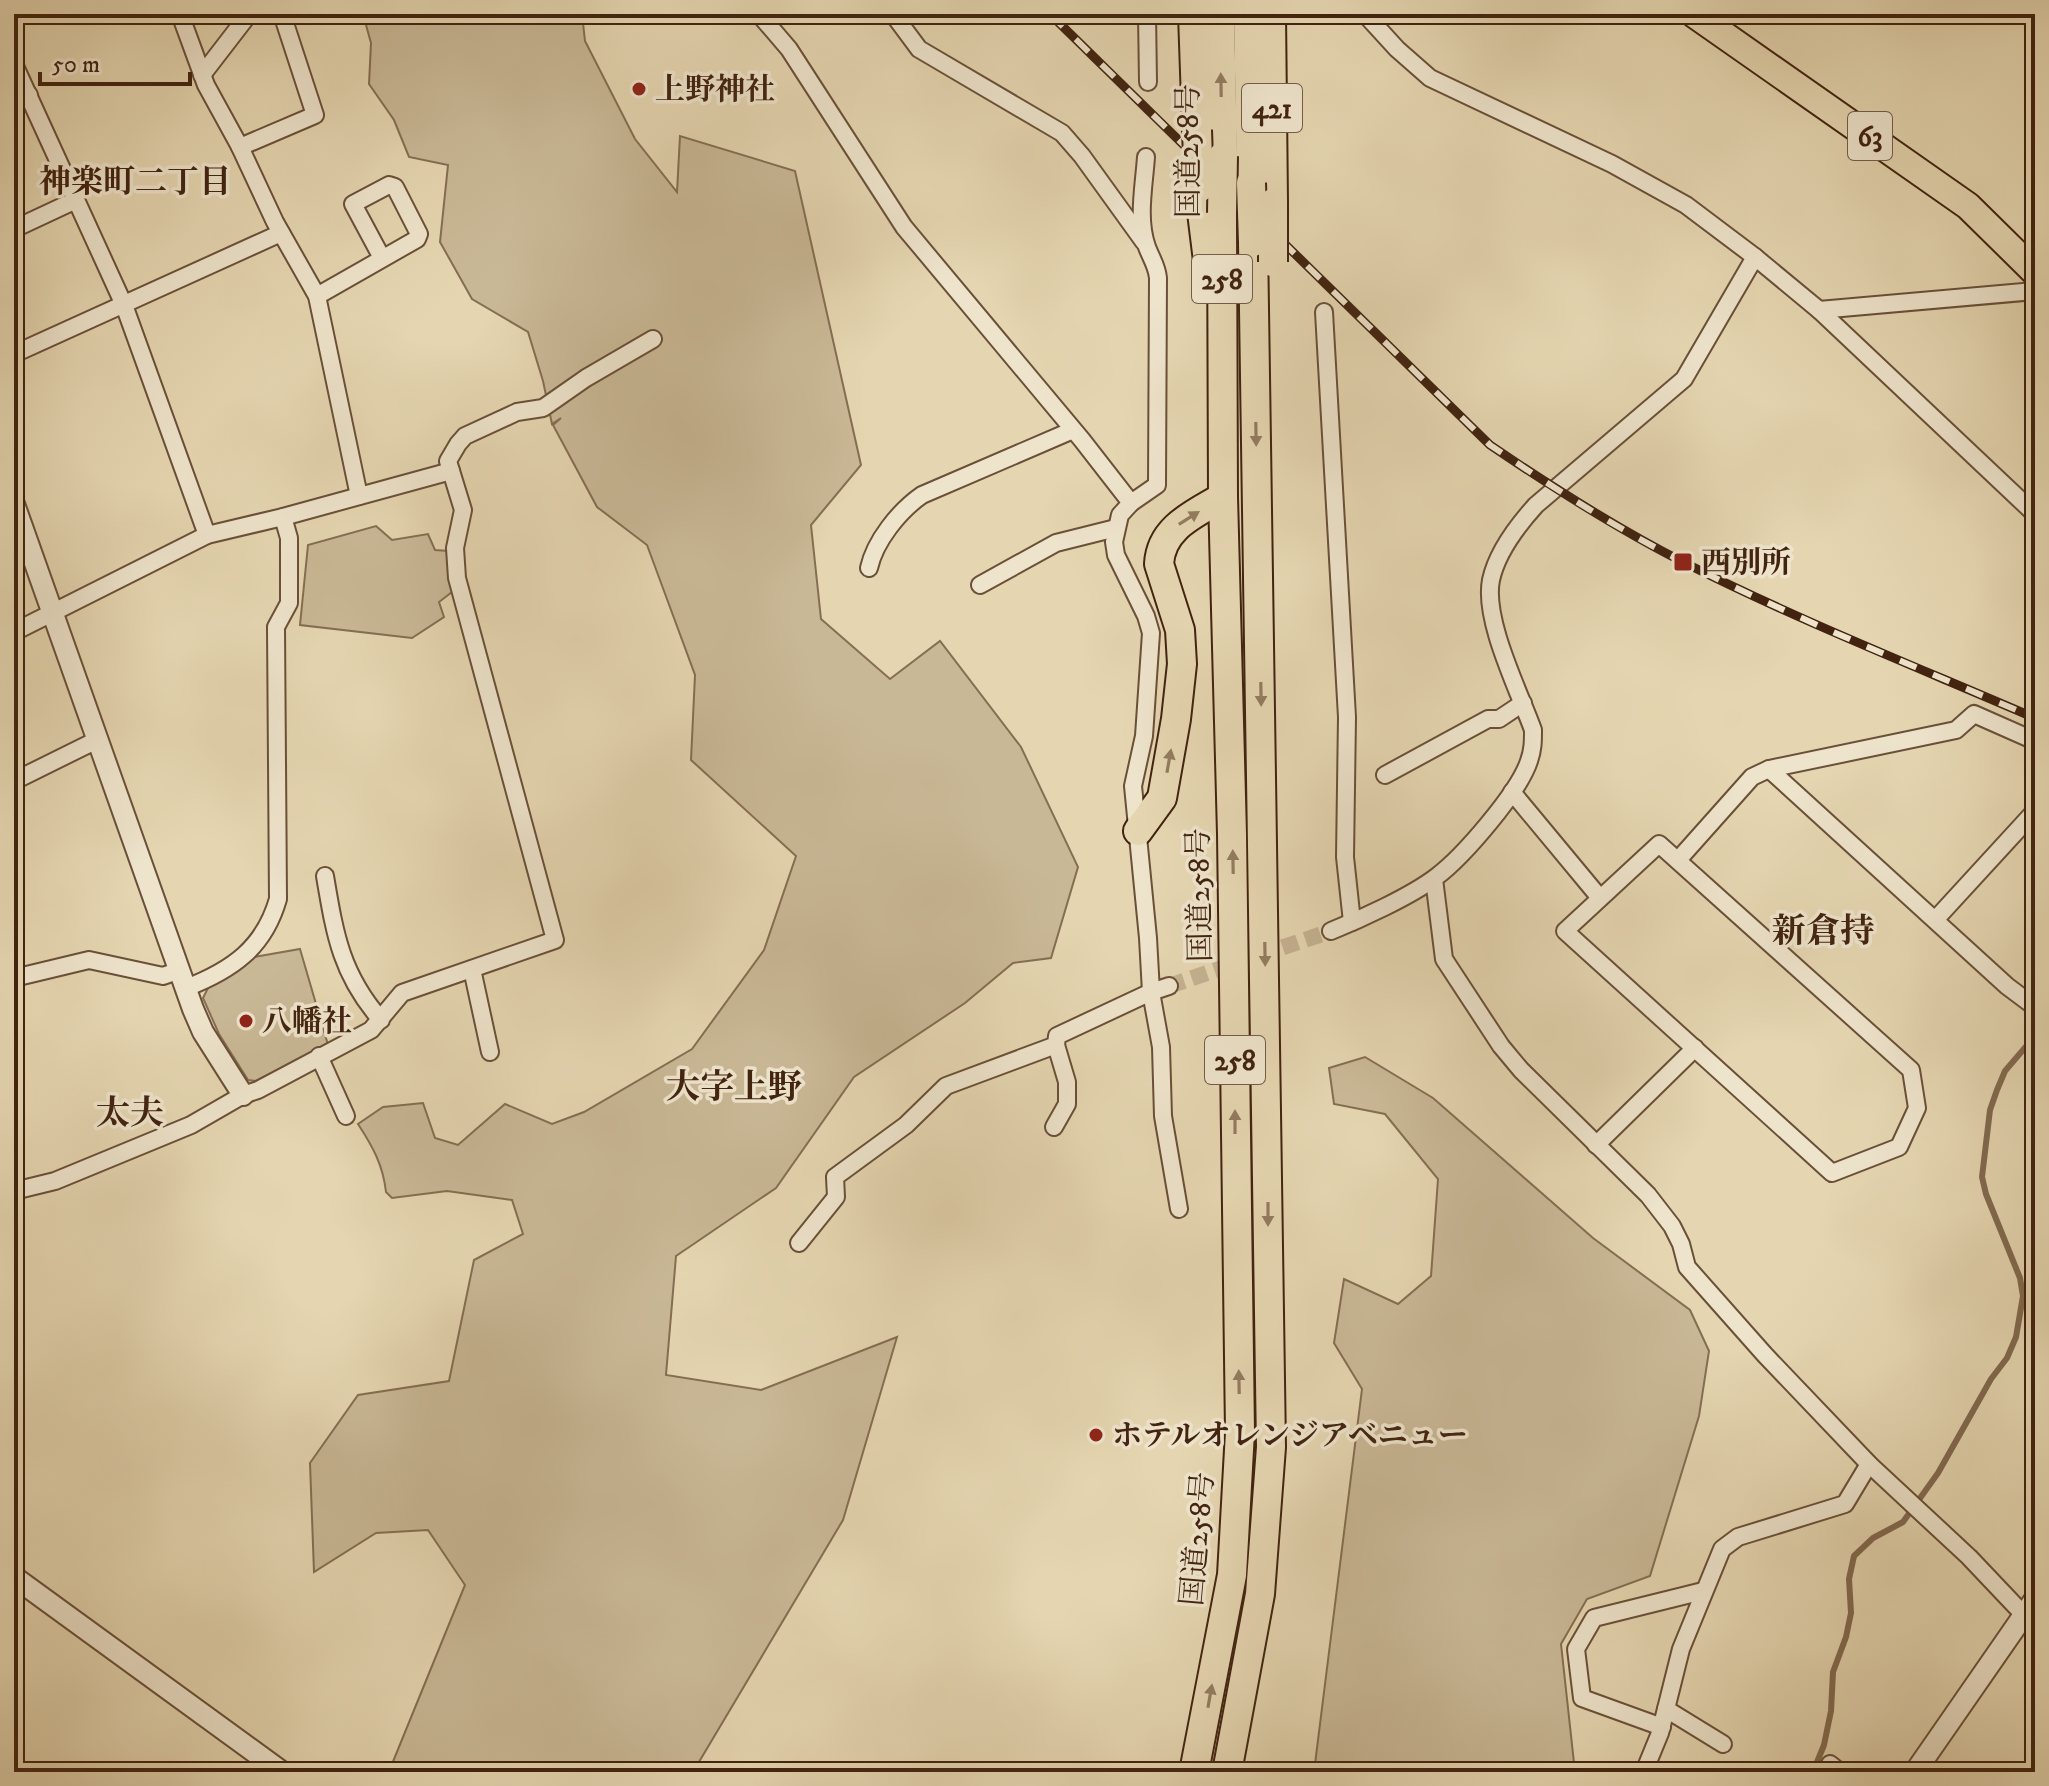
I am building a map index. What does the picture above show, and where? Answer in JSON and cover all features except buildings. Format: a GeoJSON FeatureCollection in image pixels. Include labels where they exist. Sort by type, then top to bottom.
{"type":"FeatureCollection","features":[{"type":"Feature","properties":{"kind":"highway"},"geometry":{"type":"LineString","coordinates":[[1193,14],[1202,231],[1222,344]]}},
{"type":"Feature","properties":{"kind":"highway","name":"国道258号"},"geometry":{"type":"LineString","coordinates":[[1194,1772],[1232,1575],[1240,1432],[1232,834],[1223,497],[1220,14]]}},
{"type":"Feature","properties":{"kind":"highway","name":"国道258号"},"geometry":{"type":"LineString","coordinates":[[1227,1772],[1260,1594],[1271,1447],[1248,14]]}},
{"type":"Feature","properties":{"kind":"highway","name":"421"},"geometry":{"type":"LineString","coordinates":[[1255,356],[1269,302],[1273,262],[1271,14]]}},
{"type":"Feature","properties":{"kind":"highway"},"geometry":{"type":"LineString","coordinates":[[1138,831],[1162,798],[1182,664],[1180,630],[1159,564],[1159,555],[1165,540],[1176,526],[1223,497]]}},
{"type":"Feature","properties":{"kind":"main road","name":"63"},"geometry":{"type":"LineString","coordinates":[[1694,14],[1968,206],[2035,272]]}},
{"type":"Feature","properties":{"kind":"street"},"geometry":{"type":"LineString","coordinates":[[180,14],[202,75],[281,233],[317,296],[359,496]]}},
{"type":"Feature","properties":{"kind":"street"},"geometry":{"type":"LineString","coordinates":[[202,75],[249,14]]}},
{"type":"Feature","properties":{"kind":"street"},"geometry":{"type":"LineString","coordinates":[[240,147],[315,115],[282,14]]}},
{"type":"Feature","properties":{"kind":"street"},"geometry":{"type":"LineString","coordinates":[[759,14],[789,49],[904,227],[1131,503]]}},
{"type":"Feature","properties":{"kind":"street"},"geometry":{"type":"LineString","coordinates":[[893,14],[919,49],[1062,133],[1146,246],[1157,267],[1157,485],[1120,515],[1114,542],[1116,555],[1151,633],[1144,736],[1133,786],[1151,992],[1161,1047],[1163,1116],[1179,1209]]}},
{"type":"Feature","properties":{"kind":"street"},"geometry":{"type":"LineString","coordinates":[[1147,14],[1148,82]]}},
{"type":"Feature","properties":{"kind":"street"},"geometry":{"type":"LineString","coordinates":[[1365,14],[1397,49],[1430,78],[1612,164],[1686,205],[1819,310],[2035,514]]}},
{"type":"Feature","properties":{"kind":"street"},"geometry":{"type":"LineString","coordinates":[[14,64],[21,98],[76,200],[124,305],[207,535]]}},
{"type":"Feature","properties":{"kind":"street"},"geometry":{"type":"LineString","coordinates":[[1146,157],[1141,206],[1146,246]]}},
{"type":"Feature","properties":{"kind":"street"},"geometry":{"type":"LineString","coordinates":[[317,296],[417,239],[419,234],[395,187],[389,185],[353,204],[382,258]]}},
{"type":"Feature","properties":{"kind":"street"},"geometry":{"type":"LineString","coordinates":[[14,229],[76,200]]}},
{"type":"Feature","properties":{"kind":"street"},"geometry":{"type":"LineString","coordinates":[[14,354],[281,233]]}},
{"type":"Feature","properties":{"kind":"street"},"geometry":{"type":"LineString","coordinates":[[1331,931],[1434,879],[1456,860],[1512,792],[1528,764],[1533,730],[1496,631],[1492,605],[1491,582],[1508,541],[1536,505],[1684,379],[1755,257]]}},
{"type":"Feature","properties":{"kind":"street"},"geometry":{"type":"LineString","coordinates":[[1819,310],[2035,291]]}},
{"type":"Feature","properties":{"kind":"street"},"geometry":{"type":"LineString","coordinates":[[1324,312],[1347,717],[1345,857],[1352,922]]}},
{"type":"Feature","properties":{"kind":"street"},"geometry":{"type":"LineString","coordinates":[[14,1191],[55,1181],[191,1125],[371,1030],[402,993],[555,940],[457,578],[455,548],[463,510],[448,461],[465,436],[517,412],[543,408],[618,358],[653,339]]}},
{"type":"Feature","properties":{"kind":"street"},"geometry":{"type":"LineString","coordinates":[[869,568],[872,553],[907,506],[922,495],[1073,430]]}},
{"type":"Feature","properties":{"kind":"street"},"geometry":{"type":"LineString","coordinates":[[14,632],[207,535],[451,471]]}},
{"type":"Feature","properties":{"kind":"street"},"geometry":{"type":"LineString","coordinates":[[14,504],[203,1032],[243,1095]]}},
{"type":"Feature","properties":{"kind":"street"},"geometry":{"type":"LineString","coordinates":[[14,978],[89,960],[163,976],[207,980],[253,947],[266,932],[278,899],[276,627],[289,603],[289,538],[283,517]]}},
{"type":"Feature","properties":{"kind":"street"},"geometry":{"type":"LineString","coordinates":[[980,585],[1056,543],[1116,528]]}},
{"type":"Feature","properties":{"kind":"street"},"geometry":{"type":"LineString","coordinates":[[1385,775],[1488,719],[1499,719],[1523,703]]}},
{"type":"Feature","properties":{"kind":"street"},"geometry":{"type":"LineString","coordinates":[[1678,860],[1752,777],[1769,769],[1956,730],[1974,714],[2035,741]]}},
{"type":"Feature","properties":{"kind":"street"},"geometry":{"type":"LineString","coordinates":[[14,781],[99,739]]}},
{"type":"Feature","properties":{"kind":"street"},"geometry":{"type":"LineString","coordinates":[[1769,769],[2007,986],[2035,1007]]}},
{"type":"Feature","properties":{"kind":"street"},"geometry":{"type":"LineString","coordinates":[[1512,792],[1600,898]]}},
{"type":"Feature","properties":{"kind":"street"},"geometry":{"type":"LineString","coordinates":[[1935,920],[2035,811]]}},
{"type":"Feature","properties":{"kind":"street"},"geometry":{"type":"LineString","coordinates":[[1659,844],[1911,1070],[1917,1108],[1899,1147],[1832,1173],[1565,931],[1600,898],[1659,844]]}},
{"type":"Feature","properties":{"kind":"street"},"geometry":{"type":"LineString","coordinates":[[325,876],[344,964],[381,1020]]}},
{"type":"Feature","properties":{"kind":"street"},"geometry":{"type":"LineString","coordinates":[[1434,879],[1444,959],[1501,1046],[1521,1070],[1648,1195],[1672,1226],[1687,1267],[1765,1355],[1903,1497],[2030,1607],[1915,1772]]}},
{"type":"Feature","properties":{"kind":"street"},"geometry":{"type":"LineString","coordinates":[[472,969],[490,1052]]}},
{"type":"Feature","properties":{"kind":"street"},"geometry":{"type":"LineString","coordinates":[[1054,1127],[1067,1104],[1067,1082],[1056,1045],[1057,1036],[1169,986]]}},
{"type":"Feature","properties":{"kind":"street"},"geometry":{"type":"LineString","coordinates":[[799,1243],[836,1197],[835,1177],[906,1125],[946,1086],[1056,1045]]}},
{"type":"Feature","properties":{"kind":"street"},"geometry":{"type":"LineString","coordinates":[[1596,1145],[1695,1048]]}},
{"type":"Feature","properties":{"kind":"street"},"geometry":{"type":"LineString","coordinates":[[319,1056],[346,1116]]}},
{"type":"Feature","properties":{"kind":"street"},"geometry":{"type":"LineString","coordinates":[[1644,1772],[1662,1727],[1681,1649],[1722,1549],[1730,1542],[1845,1504],[1869,1464]]}},
{"type":"Feature","properties":{"kind":"street"},"geometry":{"type":"LineString","coordinates":[[14,1577],[282,1772]]}},
{"type":"Feature","properties":{"kind":"street"},"geometry":{"type":"LineString","coordinates":[[1662,1727],[1582,1698],[1576,1649],[1594,1618],[1703,1591]]}},
{"type":"Feature","properties":{"kind":"street"},"geometry":{"type":"LineString","coordinates":[[1666,1709],[1723,1744]]}},
{"type":"Feature","properties":{"kind":"shaded area"},"geometry":{"type":"Polygon","coordinates":[[[363,14],[582,14],[585,41],[635,139],[677,192],[680,136],[795,171],[861,465],[811,525],[821,619],[890,679],[940,641],[1021,747],[1078,867],[1051,958],[1013,963],[965,1003],[854,1077],[776,1188],[676,1256],[666,1375],[761,1390],[897,1337],[843,1520],[693,1772],[391,1772],[465,1585],[428,1530],[376,1533],[314,1572],[310,1463],[358,1395],[449,1381],[474,1260],[523,1234],[512,1200],[447,1191],[392,1198],[386,1192],[376,1156],[358,1124],[383,1107],[423,1103],[435,1138],[458,1145],[505,1104],[552,1124],[584,1112],[692,1049],[764,950],[796,856],[691,760],[695,675],[647,545],[597,507],[553,425],[561,418],[552,424],[528,332],[472,299],[440,242],[448,165],[409,157],[394,120],[369,84],[371,43],[363,14]]]}},
{"type":"Feature","properties":{"kind":"shaded area"},"geometry":{"type":"Polygon","coordinates":[[[376,526],[392,540],[428,534],[435,550],[449,551],[452,592],[439,602],[444,617],[412,638],[300,625],[308,545],[376,526]]]}},
{"type":"Feature","properties":{"kind":"shaded area"},"geometry":{"type":"Polygon","coordinates":[[[300,949],[328,1045],[256,1081],[248,1080],[219,1034],[203,998],[209,986],[254,957],[300,949]]]}},
{"type":"Feature","properties":{"kind":"shaded area"},"geometry":{"type":"Polygon","coordinates":[[[1365,1057],[1433,1098],[1593,1238],[1690,1310],[1709,1351],[1699,1416],[1650,1576],[1587,1599],[1561,1644],[1575,1772],[1314,1772],[1362,1389],[1334,1343],[1344,1279],[1398,1304],[1431,1276],[1438,1179],[1385,1114],[1334,1104],[1329,1068],[1365,1057]]]}},
{"type":"Feature","properties":{"kind":"waterway"},"geometry":{"type":"LineString","coordinates":[[1813,1772],[1824,1745],[1831,1711],[1833,1672],[1851,1613],[1849,1579],[1854,1556],[1873,1538],[1903,1522],[1938,1473],[1991,1379],[2007,1358],[2016,1337],[2023,1296],[2020,1278],[1982,1177],[1990,1110],[1997,1090],[2005,1071],[2035,1036]]}},
{"type":"Feature","properties":{"kind":"tunnel"},"geometry":{"type":"LineString","coordinates":[[1169,986],[1331,931]]}},
{"type":"Feature","properties":{"kind":"railway"},"geometry":{"type":"LineString","coordinates":[[1050,14],[1490,445],[1585,506],[1683,562],[1814,623],[2035,718]]}},
{"type":"Feature","properties":{"kind":"place","name":"上野神社"},"geometry":{"type":"Point","coordinates":[639,89]}},
{"type":"Feature","properties":{"kind":"place","name":"西別所"},"geometry":{"type":"Point","coordinates":[1683,562]}},
{"type":"Feature","properties":{"kind":"place","name":"八幡社"},"geometry":{"type":"Point","coordinates":[246,1021]}},
{"type":"Feature","properties":{"kind":"place","name":"ホテルオレンジアベニュー"},"geometry":{"type":"Point","coordinates":[1096,1435]}},
{"type":"Feature","properties":{"kind":"district","name":"神楽町二丁目"},"geometry":{"type":"Point","coordinates":[135,181]}},
{"type":"Feature","properties":{"kind":"district","name":"新倉持"},"geometry":{"type":"Point","coordinates":[1823,930]}},
{"type":"Feature","properties":{"kind":"district","name":"大字上野"},"geometry":{"type":"Point","coordinates":[734,1086]}},
{"type":"Feature","properties":{"kind":"district","name":"太夫"},"geometry":{"type":"Point","coordinates":[130,1112]}}]}
